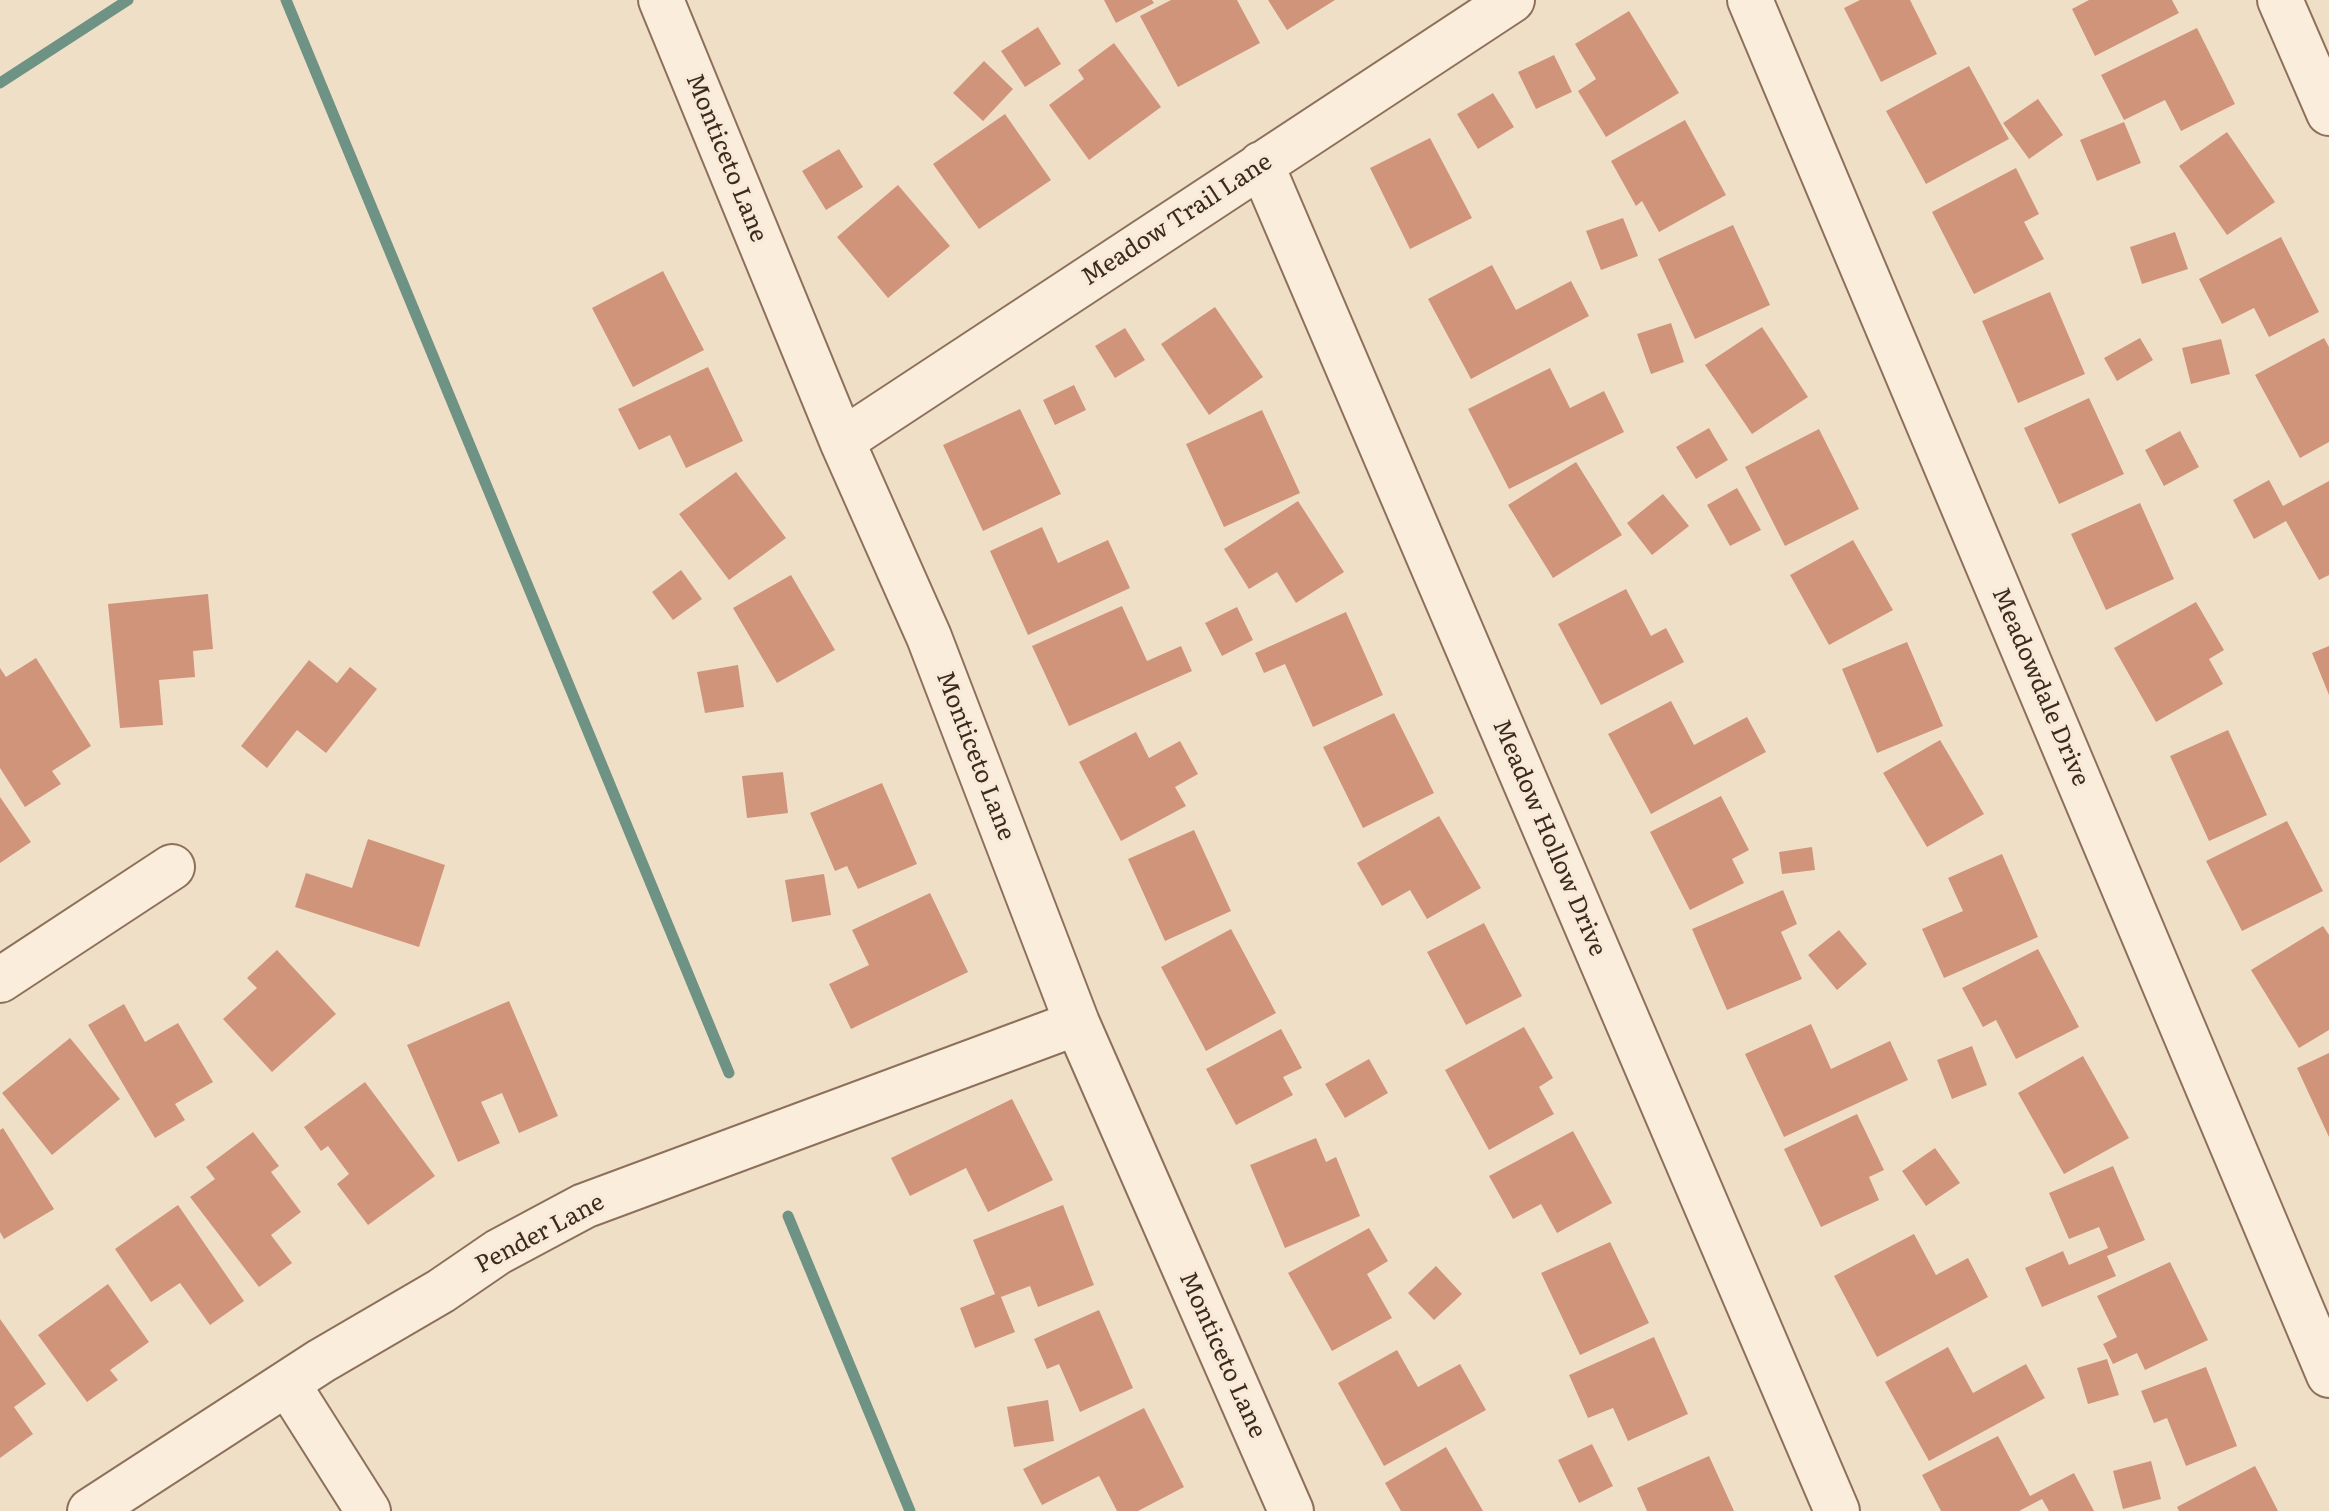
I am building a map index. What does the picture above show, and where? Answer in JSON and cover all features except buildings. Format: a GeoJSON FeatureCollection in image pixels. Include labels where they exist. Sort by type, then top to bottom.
{"type":"FeatureCollection","features":[{"type":"Feature","properties":{"kind":"street","name":"Monticeto Lane"},"geometry":{"type":"LineString","coordinates":[[661,0],[842,441],[929,637],[1077,1023],[1291,1511]]}},
{"type":"Feature","properties":{"kind":"street","name":"Meadow Trail Lane"},"geometry":{"type":"LineString","coordinates":[[842,441],[1512,0]]}},
{"type":"Feature","properties":{"kind":"street","name":"Meadowdale Drive"},"geometry":{"type":"LineString","coordinates":[[1750,0],[2329,1375]]}},
{"type":"Feature","properties":{"kind":"street"},"geometry":{"type":"LineString","coordinates":[[2280,0],[2329,113]]}},
{"type":"Feature","properties":{"kind":"street","name":"Meadow Hollow Drive"},"geometry":{"type":"LineString","coordinates":[[1261,164],[1837,1511]]}},
{"type":"Feature","properties":{"kind":"street"},"geometry":{"type":"LineString","coordinates":[[0,980],[172,867]]}},
{"type":"Feature","properties":{"kind":"street","name":"Pender Lane"},"geometry":{"type":"LineString","coordinates":[[90,1511],[287,1383],[441,1291],[498,1252],[584,1206],[1077,1023]]}},
{"type":"Feature","properties":{"kind":"street"},"geometry":{"type":"LineString","coordinates":[[287,1383],[368,1511]]}},
{"type":"Feature","properties":{"kind":"waterway"},"geometry":{"type":"LineString","coordinates":[[0,83],[128,0]]}},
{"type":"Feature","properties":{"kind":"waterway"},"geometry":{"type":"LineString","coordinates":[[286,0],[729,1073]]}},
{"type":"Feature","properties":{"kind":"waterway"},"geometry":{"type":"LineString","coordinates":[[788,1216],[910,1511]]}}]}
